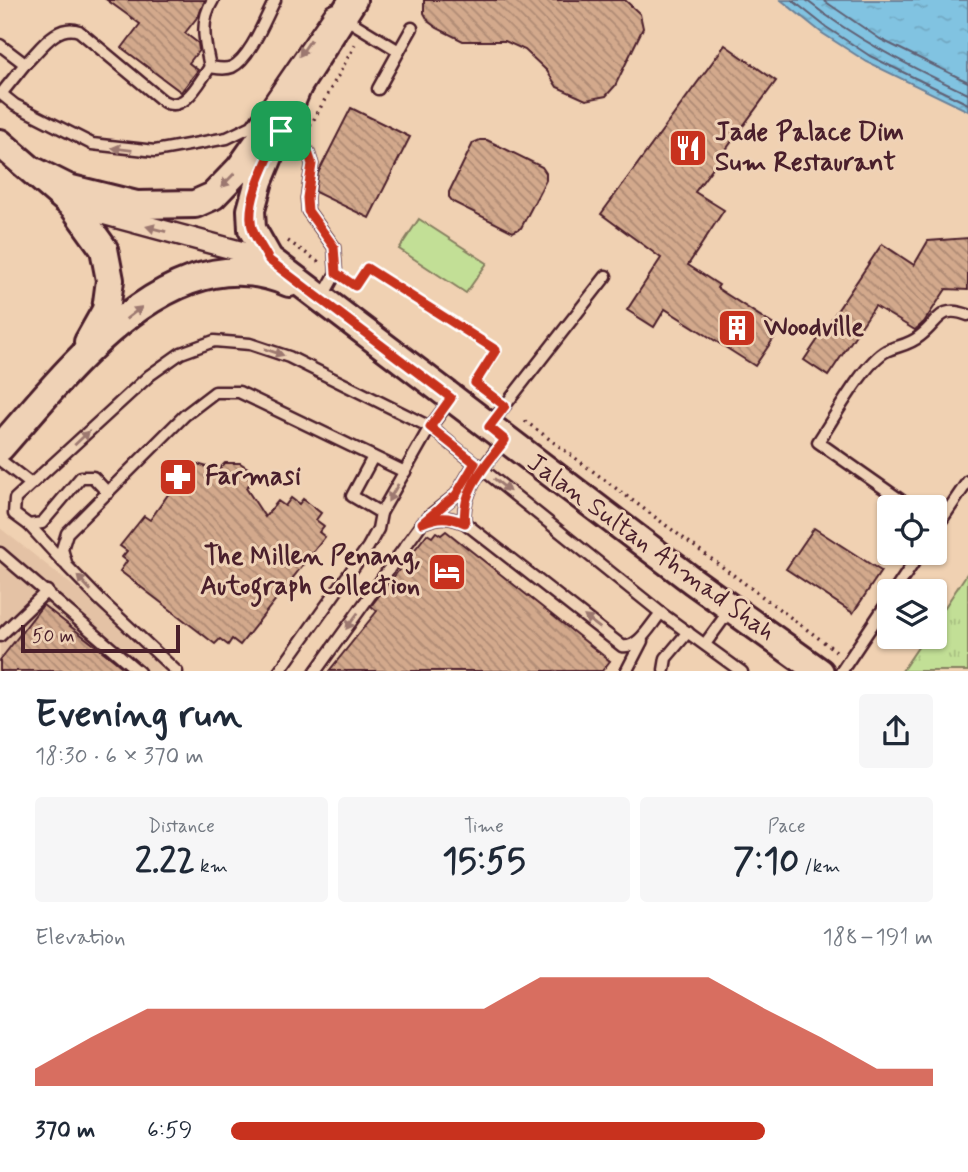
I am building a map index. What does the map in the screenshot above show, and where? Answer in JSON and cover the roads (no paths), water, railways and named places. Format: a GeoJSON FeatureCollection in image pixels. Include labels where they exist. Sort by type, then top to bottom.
{"type":"FeatureCollection","features":[{"type":"Feature","properties":{"kind":"main road"},"geometry":{"type":"LineString","coordinates":[[36,172],[68,188],[137,205],[195,204],[213,196],[240,168],[353,13]]}},
{"type":"Feature","properties":{"kind":"main road","name":"Jalan Sultan Ahmad Shah"},"geometry":{"type":"LineString","coordinates":[[298,86],[290,138],[259,181],[251,210],[252,229],[275,248],[319,297],[451,398],[500,424],[731,608],[820,671]]}},
{"type":"Feature","properties":{"kind":"main road"},"geometry":{"type":"LineString","coordinates":[[0,143],[74,206],[104,249],[110,280],[106,310],[81,356],[0,448]]}},
{"type":"Feature","properties":{"kind":"main road","name":"Jalan Sultan Ahmad Shah"},"geometry":{"type":"LineString","coordinates":[[81,356],[159,294],[210,274],[233,270],[253,271],[319,297]]}},
{"type":"Feature","properties":{"kind":"street"},"geometry":{"type":"LineString","coordinates":[[74,206],[275,248]]}},
{"type":"Feature","properties":{"kind":"lane"},"geometry":{"type":"LineString","coordinates":[[213,0],[204,18],[210,67],[184,102],[170,105],[79,31],[71,29],[54,35],[25,64],[1,94],[15,105],[92,144],[155,151],[227,138],[251,126],[331,11],[353,13],[399,51]]}},
{"type":"Feature","properties":{"kind":"lane"},"geometry":{"type":"LineString","coordinates":[[210,67],[226,69],[244,57],[275,0]]}},
{"type":"Feature","properties":{"kind":"lane"},"geometry":{"type":"LineString","coordinates":[[377,89],[412,29]]}},
{"type":"Feature","properties":{"kind":"lane"},"geometry":{"type":"LineString","coordinates":[[0,45],[25,64]]}},
{"type":"Feature","properties":{"kind":"lane"},"geometry":{"type":"LineString","coordinates":[[290,138],[308,152],[312,164],[308,211],[334,247],[336,273],[319,297]]}},
{"type":"Feature","properties":{"kind":"lane"},"geometry":{"type":"LineString","coordinates":[[465,523],[467,495],[500,424],[606,276]]}},
{"type":"Feature","properties":{"kind":"lane"},"geometry":{"type":"LineString","coordinates":[[893,495],[818,442],[872,362],[887,351],[909,345],[927,331],[939,314],[956,310],[968,315]]}},
{"type":"Feature","properties":{"kind":"lane"},"geometry":{"type":"LineString","coordinates":[[177,671],[97,598],[29,525],[14,514],[15,499],[150,375],[181,353],[214,341],[250,344],[289,357],[430,427],[662,614],[742,671]]}},
{"type":"Feature","properties":{"kind":"lane"},"geometry":{"type":"LineString","coordinates":[[67,566],[62,549],[67,533],[185,415],[215,392],[239,391],[405,472]]}},
{"type":"Feature","properties":{"kind":"lane"},"geometry":{"type":"LineString","coordinates":[[279,671],[368,547],[382,513],[430,427],[451,398]]}},
{"type":"Feature","properties":{"kind":"lane"},"geometry":{"type":"LineString","coordinates":[[373,457],[352,496],[382,513]]}},
{"type":"Feature","properties":{"kind":"lane"},"geometry":{"type":"LineString","coordinates":[[0,460],[31,484]]}},
{"type":"Feature","properties":{"kind":"lane"},"geometry":{"type":"LineString","coordinates":[[315,671],[422,523],[456,495],[479,466]]}},
{"type":"Feature","properties":{"kind":"lane"},"geometry":{"type":"LineString","coordinates":[[29,525],[42,523],[81,477],[93,477],[108,493]]}},
{"type":"Feature","properties":{"kind":"lane"},"geometry":{"type":"LineString","coordinates":[[947,511],[968,481]]}},
{"type":"Feature","properties":{"kind":"lane"},"geometry":{"type":"LineString","coordinates":[[422,523],[438,517],[451,517],[465,523],[622,646],[626,654],[627,670]]}},
{"type":"Feature","properties":{"kind":"lane"},"geometry":{"type":"LineString","coordinates":[[0,553],[139,671]]}},
{"type":"Feature","properties":{"kind":"lane"},"geometry":{"type":"LineString","coordinates":[[0,636],[47,592]]}},
{"type":"Feature","properties":{"kind":"lane"},"geometry":{"type":"LineString","coordinates":[[705,644],[731,608]]}},
{"type":"Feature","properties":{"kind":"lane"},"geometry":{"type":"LineString","coordinates":[[622,646],[635,645],[662,614]]}},
{"type":"Feature","properties":{"kind":"lane"},"geometry":{"type":"LineString","coordinates":[[627,670],[638,647],[662,614]]}},
{"type":"Feature","properties":{"kind":"lane"},"geometry":{"type":"LineString","coordinates":[[841,671],[877,618]]}},
{"type":"Feature","properties":{"kind":"lane"},"geometry":{"type":"LineString","coordinates":[[664,671],[666,658],[688,632]]}},
{"type":"Feature","properties":{"kind":"water"},"geometry":{"type":"Polygon","coordinates":[[[781,0],[968,0],[968,111],[867,62],[822,33],[781,0]]]}},
{"type":"Feature","properties":{"kind":"place","name":"Jade Palace Dim Sum Restaurant"},"geometry":{"type":"Point","coordinates":[688,148]}},
{"type":"Feature","properties":{"kind":"place","name":"Woodville"},"geometry":{"type":"Point","coordinates":[737,328]}},
{"type":"Feature","properties":{"kind":"place","name":"Farmasi"},"geometry":{"type":"Point","coordinates":[178,477]}},
{"type":"Feature","properties":{"kind":"place","name":"The Millen Penang, Autograph Collection"},"geometry":{"type":"Point","coordinates":[447,572]}}]}
